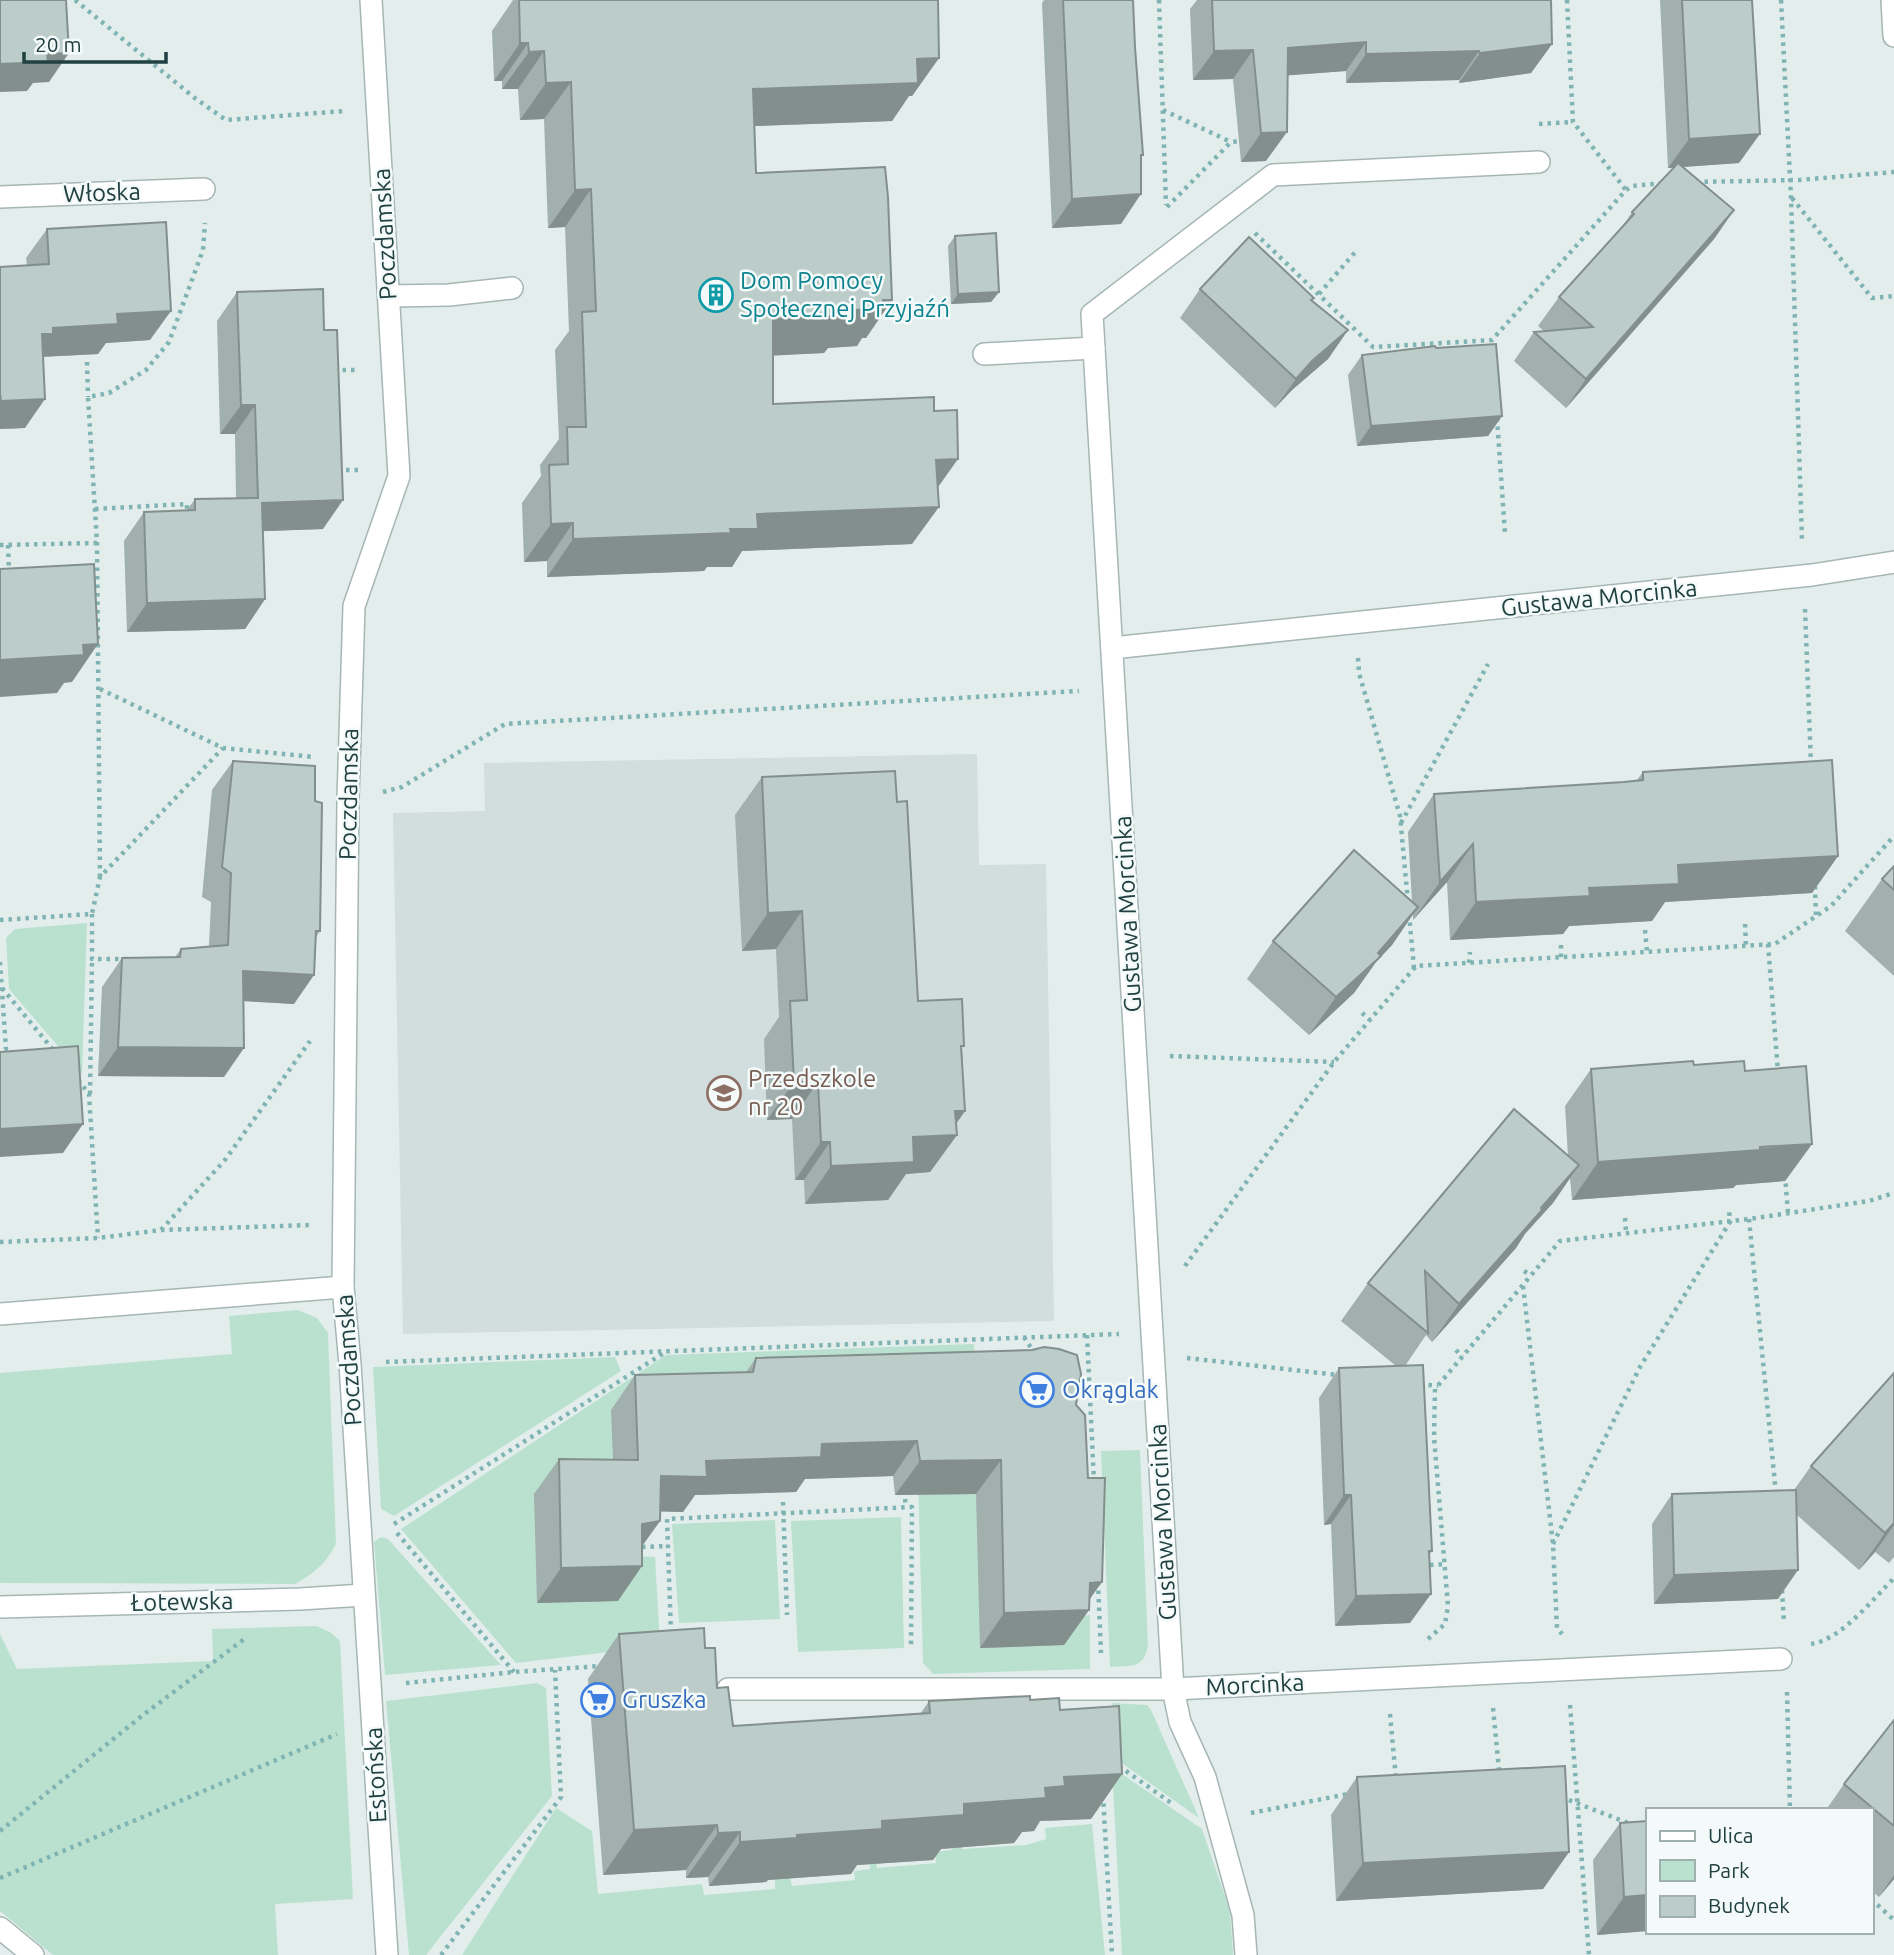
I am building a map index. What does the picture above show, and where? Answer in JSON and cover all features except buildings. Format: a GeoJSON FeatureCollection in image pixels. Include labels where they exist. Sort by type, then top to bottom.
{"type":"FeatureCollection","features":[{"type":"Feature","properties":{"kind":"street","name":"Poczdamska"},"geometry":{"type":"LineString","coordinates":[[365,1595],[343,1287],[348,799],[354,606],[399,476],[371,0]]}},
{"type":"Feature","properties":{"kind":"street"},"geometry":{"type":"LineString","coordinates":[[1892,0],[1894,36]]}},
{"type":"Feature","properties":{"kind":"street"},"geometry":{"type":"LineString","coordinates":[[1112,648],[1092,314],[1273,175],[1539,162]]}},
{"type":"Feature","properties":{"kind":"street","name":"Włoska"},"geometry":{"type":"LineString","coordinates":[[0,197],[204,189]]}},
{"type":"Feature","properties":{"kind":"street"},"geometry":{"type":"LineString","coordinates":[[389,296],[449,295],[512,288]]}},
{"type":"Feature","properties":{"kind":"street"},"geometry":{"type":"LineString","coordinates":[[984,354],[1094,348]]}},
{"type":"Feature","properties":{"kind":"street","name":"Gustawa Morcinka"},"geometry":{"type":"LineString","coordinates":[[1246,1955],[1242,1915],[1217,1820],[1205,1777],[1180,1723],[1173,1689],[1112,648],[1804,576],[1894,562]]}},
{"type":"Feature","properties":{"kind":"street"},"geometry":{"type":"LineString","coordinates":[[0,1314],[343,1287]]}},
{"type":"Feature","properties":{"kind":"street","name":"Łotewska"},"geometry":{"type":"LineString","coordinates":[[0,1607],[300,1600],[365,1595]]}},
{"type":"Feature","properties":{"kind":"street","name":"Estońska"},"geometry":{"type":"LineString","coordinates":[[365,1595],[387,1955]]}},
{"type":"Feature","properties":{"kind":"street","name":"Morcinka"},"geometry":{"type":"LineString","coordinates":[[728,1689],[1173,1689],[1566,1670],[1783,1653]]}},
{"type":"Feature","properties":{"kind":"street"},"geometry":{"type":"LineString","coordinates":[[0,1928],[33,1955]]}},
{"type":"Feature","properties":{"kind":"path"},"geometry":{"type":"LineString","coordinates":[[75,0],[196,99],[226,120],[378,108]]}},
{"type":"Feature","properties":{"kind":"path"},"geometry":{"type":"LineString","coordinates":[[1159,0],[1167,207]]}},
{"type":"Feature","properties":{"kind":"path"},"geometry":{"type":"LineString","coordinates":[[1566,0],[1573,122],[1626,190]]}},
{"type":"Feature","properties":{"kind":"path"},"geometry":{"type":"LineString","coordinates":[[1781,0],[1791,197],[1811,767]]}},
{"type":"Feature","properties":{"kind":"path"},"geometry":{"type":"LineString","coordinates":[[1163,110],[1231,142]]}},
{"type":"Feature","properties":{"kind":"path"},"geometry":{"type":"LineString","coordinates":[[1684,183],[1790,180],[1894,172]]}},
{"type":"Feature","properties":{"kind":"path"},"geometry":{"type":"LineString","coordinates":[[1253,230],[1373,347],[1492,340],[1626,190],[1644,184],[1671,183]]}},
{"type":"Feature","properties":{"kind":"path"},"geometry":{"type":"LineString","coordinates":[[1791,197],[1872,298],[1894,296]]}},
{"type":"Feature","properties":{"kind":"path"},"geometry":{"type":"LineString","coordinates":[[88,397],[109,393],[146,370],[169,342],[203,250],[206,215]]}},
{"type":"Feature","properties":{"kind":"path"},"geometry":{"type":"LineString","coordinates":[[1319,294],[1357,250]]}},
{"type":"Feature","properties":{"kind":"path"},"geometry":{"type":"LineString","coordinates":[[87,362],[97,543],[100,689],[100,877],[93,914],[90,1102]]}},
{"type":"Feature","properties":{"kind":"path"},"geometry":{"type":"LineString","coordinates":[[1497,410],[1505,534]]}},
{"type":"Feature","properties":{"kind":"path"},"geometry":{"type":"LineString","coordinates":[[95,509],[187,505],[187,520]]}},
{"type":"Feature","properties":{"kind":"path"},"geometry":{"type":"LineString","coordinates":[[0,545],[97,543]]}},
{"type":"Feature","properties":{"kind":"path"},"geometry":{"type":"LineString","coordinates":[[8,545],[9,580]]}},
{"type":"Feature","properties":{"kind":"path"},"geometry":{"type":"LineString","coordinates":[[1356,624],[1359,673],[1400,824],[1414,969]]}},
{"type":"Feature","properties":{"kind":"path"},"geometry":{"type":"LineString","coordinates":[[1400,824],[1488,664]]}},
{"type":"Feature","properties":{"kind":"path"},"geometry":{"type":"LineString","coordinates":[[100,689],[223,748],[322,758]]}},
{"type":"Feature","properties":{"kind":"path"},"geometry":{"type":"LineString","coordinates":[[348,799],[402,787],[505,724],[1115,689]]}},
{"type":"Feature","properties":{"kind":"path"},"geometry":{"type":"LineString","coordinates":[[100,877],[223,748]]}},
{"type":"Feature","properties":{"kind":"path"},"geometry":{"type":"LineString","coordinates":[[1150,1283],[1173,1282],[1334,1062],[1416,966],[1775,944],[1831,906],[1894,836]]}},
{"type":"Feature","properties":{"kind":"path"},"geometry":{"type":"LineString","coordinates":[[1815,876],[1816,917]]}},
{"type":"Feature","properties":{"kind":"path"},"geometry":{"type":"LineString","coordinates":[[0,920],[93,914]]}},
{"type":"Feature","properties":{"kind":"path"},"geometry":{"type":"LineString","coordinates":[[1745,924],[1746,946]]}},
{"type":"Feature","properties":{"kind":"path"},"geometry":{"type":"LineString","coordinates":[[1645,930],[1647,952]]}},
{"type":"Feature","properties":{"kind":"path"},"geometry":{"type":"LineString","coordinates":[[1768,944],[1778,1079]]}},
{"type":"Feature","properties":{"kind":"path"},"geometry":{"type":"LineString","coordinates":[[1560,945],[1561,957]]}},
{"type":"Feature","properties":{"kind":"path"},"geometry":{"type":"LineString","coordinates":[[1469,963],[1470,952]]}},
{"type":"Feature","properties":{"kind":"path"},"geometry":{"type":"LineString","coordinates":[[92,959],[128,958]]}},
{"type":"Feature","properties":{"kind":"path"},"geometry":{"type":"LineString","coordinates":[[0,962],[6,1049],[0,1050]]}},
{"type":"Feature","properties":{"kind":"path"},"geometry":{"type":"LineString","coordinates":[[2,988],[63,1062]]}},
{"type":"Feature","properties":{"kind":"path"},"geometry":{"type":"LineString","coordinates":[[1362,1013],[1370,1020]]}},
{"type":"Feature","properties":{"kind":"path"},"geometry":{"type":"LineString","coordinates":[[161,1230],[225,1160],[314,1035]]}},
{"type":"Feature","properties":{"kind":"path"},"geometry":{"type":"LineString","coordinates":[[1168,1056],[1334,1062]]}},
{"type":"Feature","properties":{"kind":"path"},"geometry":{"type":"LineString","coordinates":[[72,1073],[89,1094],[98,1238]]}},
{"type":"Feature","properties":{"kind":"path"},"geometry":{"type":"LineString","coordinates":[[1785,1173],[1788,1213]]}},
{"type":"Feature","properties":{"kind":"path"},"geometry":{"type":"LineString","coordinates":[[1422,1641],[1432,1638],[1445,1624],[1448,1606],[1434,1437],[1436,1389],[1560,1241],[1730,1222],[1869,1201],[1894,1193]]}},
{"type":"Feature","properties":{"kind":"path"},"geometry":{"type":"LineString","coordinates":[[1553,1544],[1640,1367],[1730,1222],[1729,1209]]}},
{"type":"Feature","properties":{"kind":"path"},"geometry":{"type":"LineString","coordinates":[[1625,1218],[1626,1233]]}},
{"type":"Feature","properties":{"kind":"path"},"geometry":{"type":"LineString","coordinates":[[1749,1219],[1776,1494]]}},
{"type":"Feature","properties":{"kind":"path"},"geometry":{"type":"LineString","coordinates":[[0,1242],[98,1238],[161,1230],[344,1223]]}},
{"type":"Feature","properties":{"kind":"path"},"geometry":{"type":"LineString","coordinates":[[1524,1271],[1531,1275]]}},
{"type":"Feature","properties":{"kind":"path"},"geometry":{"type":"LineString","coordinates":[[1523,1285],[1553,1544],[1558,1628],[1564,1636],[1589,1955]]}},
{"type":"Feature","properties":{"kind":"path"},"geometry":{"type":"LineString","coordinates":[[350,1364],[1153,1332]]}},
{"type":"Feature","properties":{"kind":"path"},"geometry":{"type":"LineString","coordinates":[[1087,1335],[1094,1493]]}},
{"type":"Feature","properties":{"kind":"path"},"geometry":{"type":"LineString","coordinates":[[1024,1337],[1038,1358]]}},
{"type":"Feature","properties":{"kind":"path"},"geometry":{"type":"LineString","coordinates":[[1456,1349],[1462,1357]]}},
{"type":"Feature","properties":{"kind":"path"},"geometry":{"type":"LineString","coordinates":[[514,1672],[391,1526],[668,1351]]}},
{"type":"Feature","properties":{"kind":"path"},"geometry":{"type":"LineString","coordinates":[[1155,1360],[1175,1357],[1341,1376]]}},
{"type":"Feature","properties":{"kind":"path"},"geometry":{"type":"LineString","coordinates":[[1410,1383],[1438,1386]]}},
{"type":"Feature","properties":{"kind":"path"},"geometry":{"type":"LineString","coordinates":[[1425,1468],[1436,1467]]}},
{"type":"Feature","properties":{"kind":"path"},"geometry":{"type":"LineString","coordinates":[[1085,1469],[1094,1480]]}},
{"type":"Feature","properties":{"kind":"path"},"geometry":{"type":"LineString","coordinates":[[905,1499],[906,1507]]}},
{"type":"Feature","properties":{"kind":"path"},"geometry":{"type":"LineString","coordinates":[[783,1502],[787,1615]]}},
{"type":"Feature","properties":{"kind":"path"},"geometry":{"type":"LineString","coordinates":[[671,1634],[667,1519],[912,1507],[911,1646]]}},
{"type":"Feature","properties":{"kind":"path"},"geometry":{"type":"LineString","coordinates":[[642,1547],[668,1546]]}},
{"type":"Feature","properties":{"kind":"path"},"geometry":{"type":"LineString","coordinates":[[1430,1565],[1444,1564]]}},
{"type":"Feature","properties":{"kind":"path"},"geometry":{"type":"LineString","coordinates":[[1097,1570],[1101,1690]]}},
{"type":"Feature","properties":{"kind":"path"},"geometry":{"type":"LineString","coordinates":[[1781,1577],[1790,1808]]}},
{"type":"Feature","properties":{"kind":"path"},"geometry":{"type":"LineString","coordinates":[[1783,1653],[1818,1643],[1848,1624],[1894,1578]]}},
{"type":"Feature","properties":{"kind":"path"},"geometry":{"type":"LineString","coordinates":[[0,1831],[153,1707],[300,1600]]}},
{"type":"Feature","properties":{"kind":"path"},"geometry":{"type":"LineString","coordinates":[[1086,1607],[1099,1607]]}},
{"type":"Feature","properties":{"kind":"path"},"geometry":{"type":"LineString","coordinates":[[405,1683],[607,1665]]}},
{"type":"Feature","properties":{"kind":"path"},"geometry":{"type":"LineString","coordinates":[[441,1955],[561,1797],[555,1670]]}},
{"type":"Feature","properties":{"kind":"path"},"geometry":{"type":"LineString","coordinates":[[1490,1674],[1499,1780]]}},
{"type":"Feature","properties":{"kind":"path"},"geometry":{"type":"LineString","coordinates":[[1386,1679],[1397,1785],[1391,1785]]}},
{"type":"Feature","properties":{"kind":"path"},"geometry":{"type":"LineString","coordinates":[[0,1878],[373,1719]]}},
{"type":"Feature","properties":{"kind":"path"},"geometry":{"type":"LineString","coordinates":[[1111,1760],[1202,1823],[1351,1793]]}},
{"type":"Feature","properties":{"kind":"path"},"geometry":{"type":"LineString","coordinates":[[1499,1770],[1510,1775]]}},
{"type":"Feature","properties":{"kind":"path"},"geometry":{"type":"LineString","coordinates":[[1103,1787],[1112,1955]]}},
{"type":"Feature","properties":{"kind":"path"},"geometry":{"type":"LineString","coordinates":[[1555,1795],[1629,1824]]}},
{"type":"Feature","properties":{"kind":"path"},"geometry":{"type":"LineString","coordinates":[[1873,1901],[1894,1920]]}},
{"type":"Feature","properties":{"kind":"shaded area","name":"Przedszkole nr 20"},"geometry":{"type":"Polygon","coordinates":[[[977,754],[979,865],[1046,864],[1054,1321],[403,1334],[393,813],[485,811],[484,763],[977,754]]]}},
{"type":"Feature","properties":{"kind":"green space"},"geometry":{"type":"Polygon","coordinates":[[[87,923],[82,1074],[9,989],[6,938],[15,929],[87,923]]]}},
{"type":"Feature","properties":{"kind":"green space"},"geometry":{"type":"Polygon","coordinates":[[[298,1310],[317,1318],[328,1333],[336,1544],[319,1567],[295,1584],[0,1583],[0,1373],[232,1354],[229,1316],[298,1310]]]}},
{"type":"Feature","properties":{"kind":"green space"},"geometry":{"type":"Polygon","coordinates":[[[974,1344],[975,1386],[611,1410],[635,1556],[655,1557],[660,1646],[516,1663],[401,1529],[666,1355],[974,1344]]]}},
{"type":"Feature","properties":{"kind":"green space"},"geometry":{"type":"Polygon","coordinates":[[[615,1357],[621,1371],[394,1516],[381,1509],[373,1367],[615,1357]]]}},
{"type":"Feature","properties":{"kind":"green space"},"geometry":{"type":"Polygon","coordinates":[[[1140,1450],[1148,1646],[1139,1663],[1110,1667],[1101,1451],[1140,1450]]]}},
{"type":"Feature","properties":{"kind":"green space"},"geometry":{"type":"Polygon","coordinates":[[[976,1474],[1083,1616],[1090,1615],[1090,1669],[933,1674],[923,1663],[918,1477],[976,1474]]]}},
{"type":"Feature","properties":{"kind":"green space"},"geometry":{"type":"Polygon","coordinates":[[[901,1517],[904,1648],[798,1652],[791,1521],[901,1517]]]}},
{"type":"Feature","properties":{"kind":"green space"},"geometry":{"type":"Polygon","coordinates":[[[775,1520],[780,1619],[679,1623],[672,1524],[775,1520]]]}},
{"type":"Feature","properties":{"kind":"green space"},"geometry":{"type":"Polygon","coordinates":[[[381,1537],[388,1539],[501,1665],[385,1675],[374,1542],[381,1537]]]}},
{"type":"Feature","properties":{"kind":"green space"},"geometry":{"type":"Polygon","coordinates":[[[316,1626],[330,1632],[340,1641],[353,1899],[275,1904],[278,1955],[53,1955],[0,1911],[0,1634],[17,1669],[213,1661],[212,1629],[316,1626]]]}},
{"type":"Feature","properties":{"kind":"green space"},"geometry":{"type":"Polygon","coordinates":[[[537,1683],[546,1688],[552,1796],[426,1955],[409,1955],[386,1701],[537,1683]]]}},
{"type":"Feature","properties":{"kind":"green space"},"geometry":{"type":"Polygon","coordinates":[[[1112,1703],[1147,1705],[1151,1710],[1199,1818],[1113,1757],[1112,1703]]]}},
{"type":"Feature","properties":{"kind":"green space"},"geometry":{"type":"Polygon","coordinates":[[[1112,1767],[1202,1829],[1230,1911],[1233,1955],[1122,1955],[1112,1767]]]}},
{"type":"Feature","properties":{"kind":"green space"},"geometry":{"type":"Polygon","coordinates":[[[556,1808],[592,1831],[598,1894],[702,1884],[704,1895],[775,1889],[775,1879],[790,1878],[792,1886],[855,1880],[854,1871],[870,1869],[869,1858],[876,1858],[877,1868],[936,1863],[935,1852],[952,1850],[951,1839],[960,1838],[962,1849],[1027,1845],[1046,1839],[1045,1828],[1092,1824],[1105,1955],[462,1955],[556,1808]]]}},
{"type":"Feature","properties":{"kind":"place","name":"Dom Pomocy Społecznej Przyjaźń"},"geometry":{"type":"Point","coordinates":[716,295]}},
{"type":"Feature","properties":{"kind":"place","name":"Przedszkole nr 20"},"geometry":{"type":"Point","coordinates":[724,1093]}},
{"type":"Feature","properties":{"kind":"place","name":"Okrąglak"},"geometry":{"type":"Point","coordinates":[1037,1390]}},
{"type":"Feature","properties":{"kind":"place","name":"Gruszka"},"geometry":{"type":"Point","coordinates":[598,1700]}}]}
